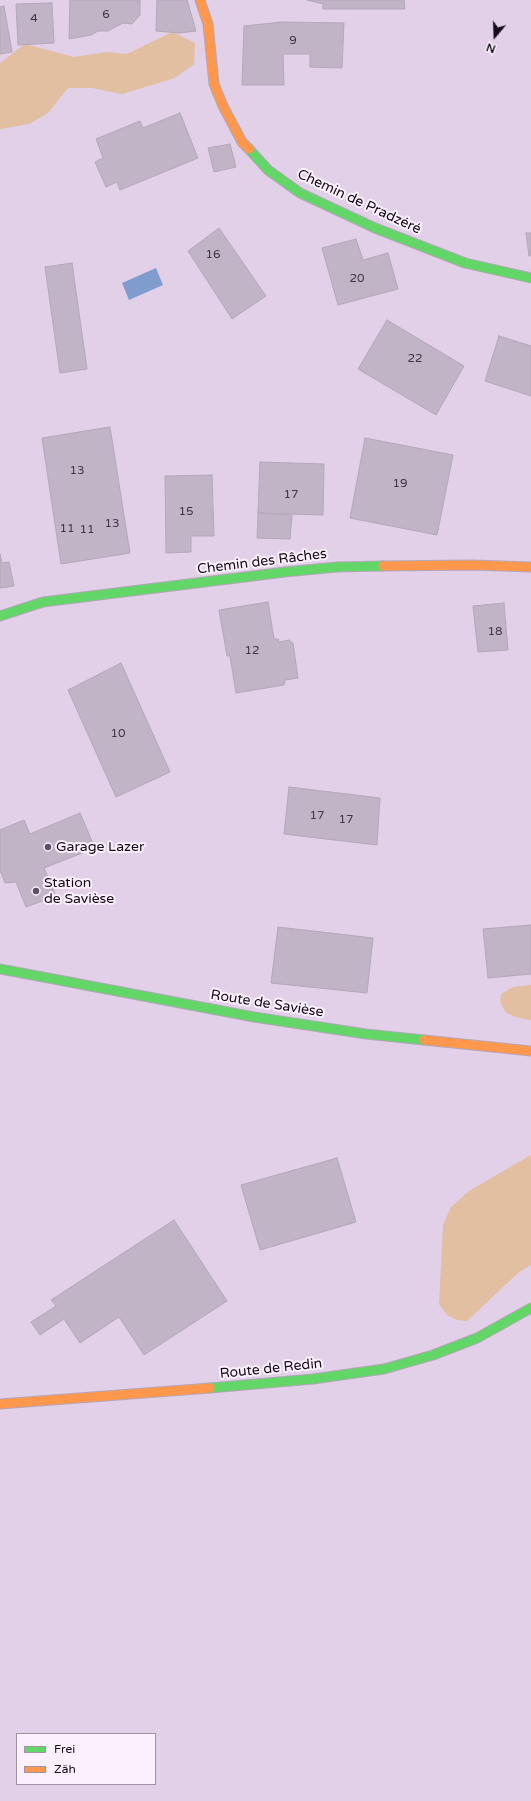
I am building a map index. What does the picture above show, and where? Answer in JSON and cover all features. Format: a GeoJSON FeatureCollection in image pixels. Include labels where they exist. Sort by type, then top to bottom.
{"type":"FeatureCollection","features":[{"type":"Feature","properties":{"kind":"street","name":"Chemin de Pradzéré"},"geometry":{"type":"LineString","coordinates":[[200,0],[208,24],[213,76],[223,106],[242,142],[261,164],[286,184],[320,203],[439,253],[485,268],[531,278]]}},
{"type":"Feature","properties":{"kind":"street","name":"Chemin des Râches"},"geometry":{"type":"LineString","coordinates":[[0,616],[42,602],[292,571],[337,567],[391,565],[531,567]]}},
{"type":"Feature","properties":{"kind":"street","name":"Route de Savièse"},"geometry":{"type":"LineString","coordinates":[[0,969],[254,1017],[366,1034],[531,1051]]}},
{"type":"Feature","properties":{"kind":"street","name":"Route de Redin"},"geometry":{"type":"LineString","coordinates":[[0,1404],[241,1386],[313,1379],[384,1369],[433,1355],[477,1338],[531,1308]]}},
{"type":"Feature","properties":{"kind":"shaded area"},"geometry":{"type":"Polygon","coordinates":[[[172,32],[195,43],[194,64],[175,78],[122,94],[92,88],[68,88],[48,113],[29,124],[0,129],[0,63],[25,44],[74,57],[106,52],[127,54],[172,32]]]}},
{"type":"Feature","properties":{"kind":"shaded area"},"geometry":{"type":"Polygon","coordinates":[[[531,985],[531,1020],[518,1018],[506,1013],[500,1002],[501,994],[513,987],[531,985]]]}},
{"type":"Feature","properties":{"kind":"shaded area"},"geometry":{"type":"Polygon","coordinates":[[[531,1155],[531,1265],[518,1273],[467,1321],[457,1320],[447,1315],[439,1304],[443,1225],[451,1207],[469,1191],[531,1155]]]}},
{"type":"Feature","properties":{"kind":"water"},"geometry":{"type":"Polygon","coordinates":[[[156,268],[163,285],[129,300],[122,283],[156,268]]]}},
{"type":"Feature","properties":{"kind":"building"},"geometry":{"type":"Polygon","coordinates":[[[70,0],[140,0],[140,15],[132,24],[123,23],[108,31],[98,31],[91,35],[69,39],[70,0]]]}},
{"type":"Feature","properties":{"kind":"building"},"geometry":{"type":"Polygon","coordinates":[[[157,0],[187,0],[196,31],[179,33],[156,31],[157,0]]]}},
{"type":"Feature","properties":{"kind":"building"},"geometry":{"type":"Polygon","coordinates":[[[307,0],[404,0],[405,9],[323,9],[323,4],[307,0]]]}},
{"type":"Feature","properties":{"kind":"building"},"geometry":{"type":"Polygon","coordinates":[[[52,3],[54,43],[18,45],[16,4],[52,3]]]}},
{"type":"Feature","properties":{"kind":"building"},"geometry":{"type":"Polygon","coordinates":[[[4,6],[12,52],[0,54],[0,7],[4,6]]]}},
{"type":"Feature","properties":{"kind":"building"},"geometry":{"type":"Polygon","coordinates":[[[282,22],[344,23],[342,68],[310,67],[310,54],[283,54],[284,85],[242,85],[244,26],[282,22]]]}},
{"type":"Feature","properties":{"kind":"building"},"geometry":{"type":"Polygon","coordinates":[[[180,113],[198,158],[120,190],[117,182],[106,187],[95,162],[103,158],[96,139],[140,121],[143,128],[180,113]]]}},
{"type":"Feature","properties":{"kind":"building"},"geometry":{"type":"Polygon","coordinates":[[[230,144],[236,167],[214,172],[208,148],[230,144]]]}},
{"type":"Feature","properties":{"kind":"building"},"geometry":{"type":"Polygon","coordinates":[[[219,228],[266,296],[232,319],[188,251],[219,228]]]}},
{"type":"Feature","properties":{"kind":"building"},"geometry":{"type":"Polygon","coordinates":[[[526,233],[531,233],[531,256],[529,256],[526,233]]]}},
{"type":"Feature","properties":{"kind":"building"},"geometry":{"type":"Polygon","coordinates":[[[356,239],[363,260],[388,253],[398,289],[338,305],[322,248],[356,239]]]}},
{"type":"Feature","properties":{"kind":"building"},"geometry":{"type":"Polygon","coordinates":[[[72,263],[87,369],[60,373],[45,267],[72,263]]]}},
{"type":"Feature","properties":{"kind":"building"},"geometry":{"type":"Polygon","coordinates":[[[387,320],[464,366],[436,415],[358,369],[387,320]]]}},
{"type":"Feature","properties":{"kind":"building"},"geometry":{"type":"Polygon","coordinates":[[[499,336],[531,346],[531,396],[485,381],[499,336]]]}},
{"type":"Feature","properties":{"kind":"building"},"geometry":{"type":"Polygon","coordinates":[[[110,427],[130,553],[61,564],[42,438],[110,427]]]}},
{"type":"Feature","properties":{"kind":"building"},"geometry":{"type":"Polygon","coordinates":[[[365,438],[453,455],[437,535],[350,518],[365,438]]]}},
{"type":"Feature","properties":{"kind":"building"},"geometry":{"type":"Polygon","coordinates":[[[260,462],[324,464],[323,515],[258,513],[260,462]]]}},
{"type":"Feature","properties":{"kind":"building"},"geometry":{"type":"Polygon","coordinates":[[[212,475],[214,536],[191,536],[191,552],[166,553],[165,476],[212,475]]]}},
{"type":"Feature","properties":{"kind":"building"},"geometry":{"type":"Polygon","coordinates":[[[258,513],[292,515],[290,539],[257,538],[258,513]]]}},
{"type":"Feature","properties":{"kind":"building"},"geometry":{"type":"Polygon","coordinates":[[[0,554],[2,563],[9,562],[14,586],[0,588],[0,554]]]}},
{"type":"Feature","properties":{"kind":"building"},"geometry":{"type":"Polygon","coordinates":[[[268,602],[274,639],[278,639],[279,642],[289,640],[293,643],[298,678],[285,680],[284,685],[236,693],[230,656],[227,656],[219,610],[268,602]]]}},
{"type":"Feature","properties":{"kind":"building"},"geometry":{"type":"Polygon","coordinates":[[[504,603],[508,650],[478,652],[473,606],[504,603]]]}},
{"type":"Feature","properties":{"kind":"building"},"geometry":{"type":"Polygon","coordinates":[[[121,663],[170,772],[116,797],[68,690],[121,663]]]}},
{"type":"Feature","properties":{"kind":"building"},"geometry":{"type":"Polygon","coordinates":[[[289,787],[380,798],[377,845],[284,834],[289,787]]]}},
{"type":"Feature","properties":{"kind":"building"},"geometry":{"type":"Polygon","coordinates":[[[80,813],[95,848],[44,868],[56,896],[26,907],[16,882],[5,883],[1,872],[0,873],[0,830],[24,820],[30,834],[80,813]]]}},
{"type":"Feature","properties":{"kind":"building"},"geometry":{"type":"Polygon","coordinates":[[[531,925],[531,974],[488,978],[483,929],[531,925]]]}},
{"type":"Feature","properties":{"kind":"building"},"geometry":{"type":"Polygon","coordinates":[[[278,927],[373,938],[367,993],[271,983],[278,927]]]}},
{"type":"Feature","properties":{"kind":"building"},"geometry":{"type":"Polygon","coordinates":[[[337,1158],[356,1222],[260,1250],[241,1185],[337,1158]]]}},
{"type":"Feature","properties":{"kind":"building"},"geometry":{"type":"Polygon","coordinates":[[[174,1220],[227,1301],[144,1355],[119,1317],[80,1343],[64,1319],[40,1335],[31,1322],[56,1306],[51,1300],[174,1220]]]}},
{"type":"Feature","properties":{"kind":"traffic: fast"},"geometry":{"type":"LineString","coordinates":[[249,149],[268,170],[300,193],[375,228],[465,263],[531,278]]}},
{"type":"Feature","properties":{"kind":"traffic: fast"},"geometry":{"type":"LineString","coordinates":[[0,616],[43,602],[285,572],[337,567],[383,566]]}},
{"type":"Feature","properties":{"kind":"traffic: fast"},"geometry":{"type":"LineString","coordinates":[[0,969],[254,1017],[366,1034],[424,1040]]}},
{"type":"Feature","properties":{"kind":"traffic: fast"},"geometry":{"type":"LineString","coordinates":[[210,1388],[313,1379],[384,1369],[433,1355],[477,1338],[531,1308]]}},
{"type":"Feature","properties":{"kind":"traffic: slow"},"geometry":{"type":"LineString","coordinates":[[200,0],[208,24],[214,84],[223,106],[242,142],[249,149]]}},
{"type":"Feature","properties":{"kind":"traffic: slow"},"geometry":{"type":"LineString","coordinates":[[383,566],[472,565],[531,567]]}},
{"type":"Feature","properties":{"kind":"traffic: slow"},"geometry":{"type":"LineString","coordinates":[[424,1040],[531,1051]]}},
{"type":"Feature","properties":{"kind":"traffic: slow"},"geometry":{"type":"LineString","coordinates":[[0,1404],[210,1388]]}},
{"type":"Feature","properties":{"kind":"place","name":"Garage Lazer"},"geometry":{"type":"Point","coordinates":[48,847]}},
{"type":"Feature","properties":{"kind":"place","name":"Station de Savièse"},"geometry":{"type":"Point","coordinates":[36,891]}}]}
